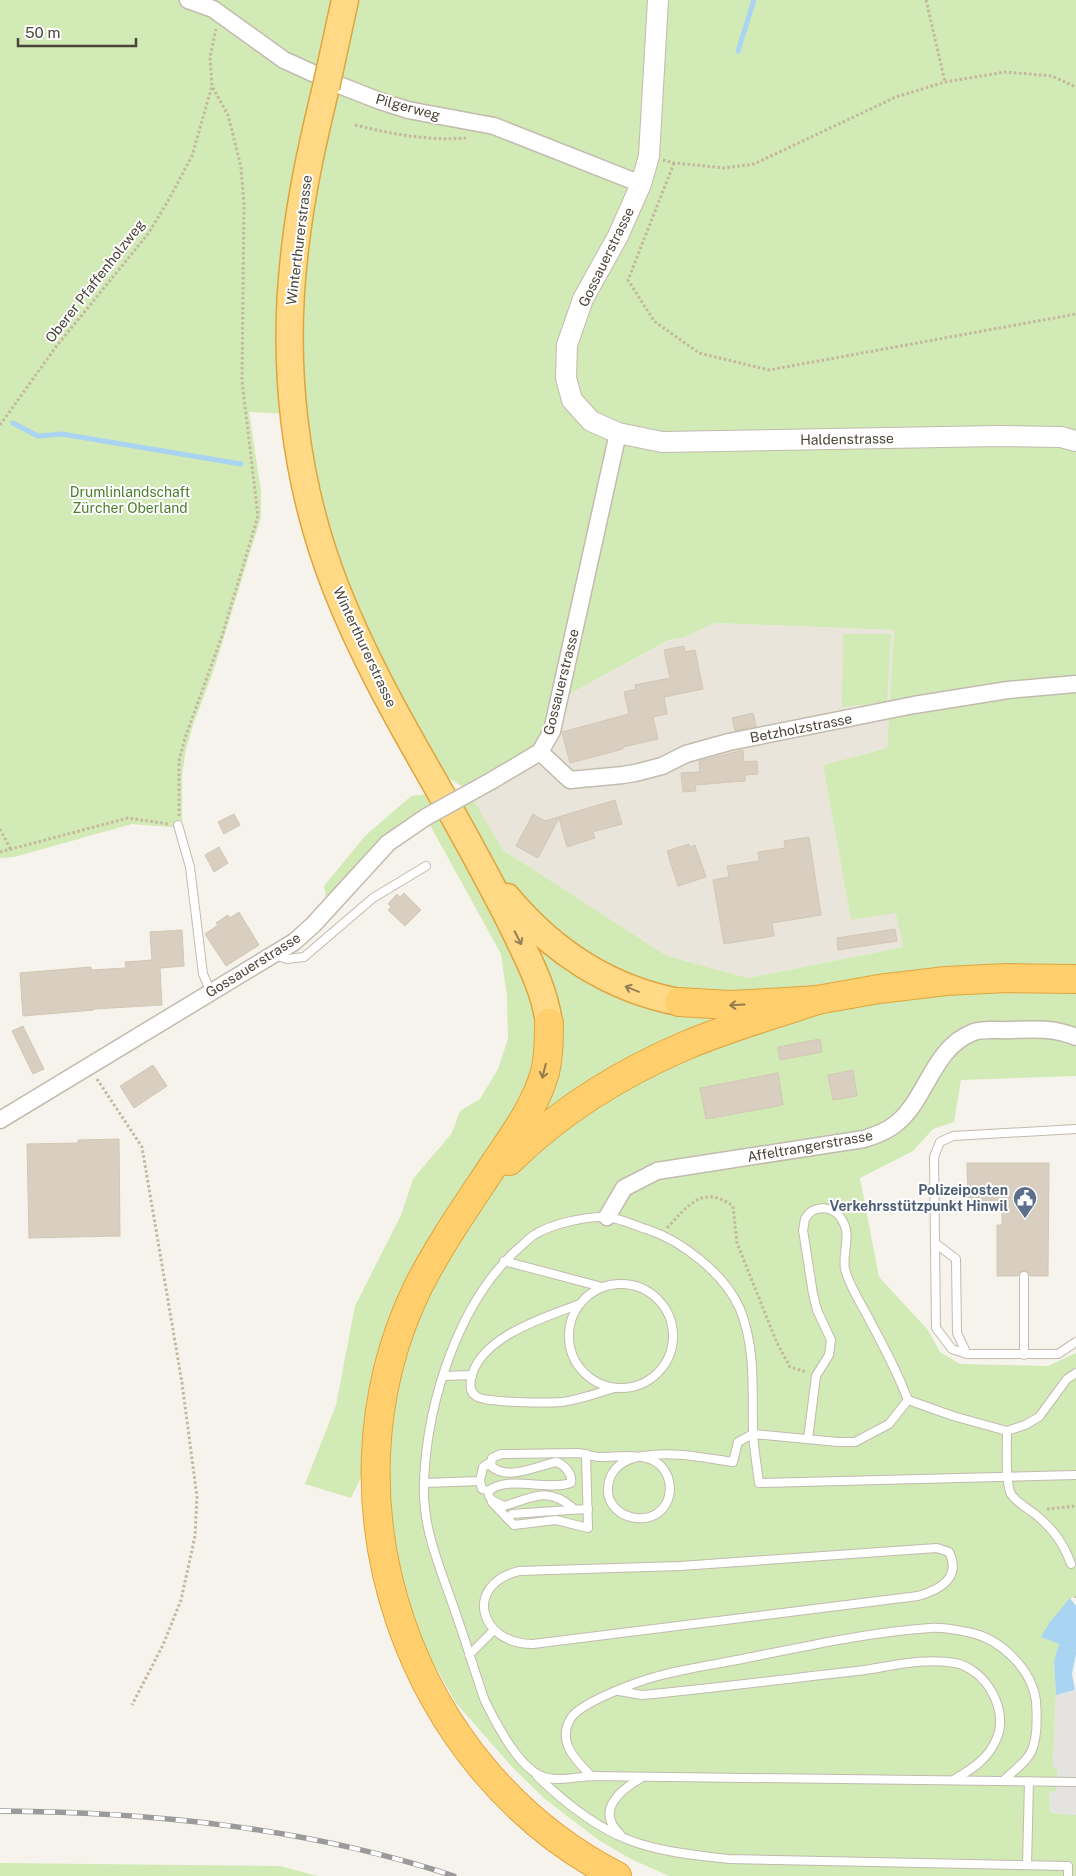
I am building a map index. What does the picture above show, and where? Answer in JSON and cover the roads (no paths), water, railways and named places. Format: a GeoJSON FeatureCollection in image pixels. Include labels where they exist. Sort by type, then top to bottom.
{"type":"FeatureCollection","features":[{"type":"Feature","properties":{"kind":"highway","name":"Winterthurerstrasse"},"geometry":{"type":"LineString","coordinates":[[345,0],[301,205],[291,288],[289,339],[295,427],[303,476],[324,553],[352,626],[384,692],[481,863]]}},
{"type":"Feature","properties":{"kind":"highway"},"geometry":{"type":"LineString","coordinates":[[481,863],[524,916],[562,951],[589,968],[627,987],[660,999],[729,1005],[817,1000],[880,989],[946,981],[1007,978],[1076,979]]}},
{"type":"Feature","properties":{"kind":"highway"},"geometry":{"type":"LineString","coordinates":[[481,863],[534,970],[543,994],[549,1023],[546,1065],[535,1098],[511,1139],[431,1262],[409,1307],[395,1348],[383,1395],[377,1438],[376,1485],[379,1537],[388,1581],[407,1641],[420,1671],[456,1733],[477,1761],[517,1805],[552,1836],[581,1856],[617,1876]]}},
{"type":"Feature","properties":{"kind":"highway"},"geometry":{"type":"LineString","coordinates":[[454,1225],[471,1201],[494,1175],[533,1138],[581,1102],[610,1084],[688,1044],[817,1000]]}},
{"type":"Feature","properties":{"kind":"street","name":"Pilgerweg"},"geometry":{"type":"LineString","coordinates":[[188,0],[211,5],[284,60],[380,102],[408,110],[494,126],[641,184]]}},
{"type":"Feature","properties":{"kind":"street","name":"Gossauerstrasse"},"geometry":{"type":"LineString","coordinates":[[0,1120],[275,955],[314,925],[388,843],[426,817],[540,752],[552,731],[560,699],[618,433],[591,421],[572,400],[566,378],[566,345],[583,299],[618,236],[641,184],[649,156],[658,0]]}},
{"type":"Feature","properties":{"kind":"street","name":"Haldenstrasse"},"geometry":{"type":"LineString","coordinates":[[618,433],[662,442],[998,436],[1061,437],[1076,441]]}},
{"type":"Feature","properties":{"kind":"street","name":"Betzholzstrasse"},"geometry":{"type":"LineString","coordinates":[[540,752],[570,780],[623,775],[662,766],[686,754],[729,742],[914,705],[1008,690],[1076,684]]}},
{"type":"Feature","properties":{"kind":"street","name":"Affeltrangerstrasse"},"geometry":{"type":"LineString","coordinates":[[607,1217],[624,1188],[657,1171],[864,1139],[883,1132],[899,1122],[943,1055],[958,1042],[974,1032],[1038,1029],[1063,1031],[1076,1037]]}},
{"type":"Feature","properties":{"kind":"lane"},"geometry":{"type":"LineString","coordinates":[[178,825],[190,867],[203,974],[211,992]]}},
{"type":"Feature","properties":{"kind":"lane"},"geometry":{"type":"LineString","coordinates":[[275,955],[287,959],[304,957],[330,937],[373,898],[426,866]]}},
{"type":"Feature","properties":{"kind":"lane"},"geometry":{"type":"LineString","coordinates":[[1076,1129],[952,1136],[940,1142],[934,1157],[936,1328],[952,1349],[967,1354],[1058,1354],[1076,1342]]}},
{"type":"Feature","properties":{"kind":"lane"},"geometry":{"type":"LineString","coordinates":[[808,1439],[816,1376],[829,1355],[831,1340],[812,1294],[804,1230],[805,1220],[810,1212],[818,1208],[833,1210],[844,1224],[848,1235],[845,1248],[845,1268],[857,1296],[897,1372],[908,1400],[953,1416],[1007,1431],[1025,1425],[1039,1417],[1067,1379],[1076,1373]]}},
{"type":"Feature","properties":{"kind":"lane"},"geometry":{"type":"LineString","coordinates":[[1068,1876],[1068,1866],[728,1859],[673,1851],[628,1840],[602,1827],[582,1814],[532,1771],[511,1747],[496,1723],[469,1655],[432,1546],[426,1515],[424,1483],[430,1424],[443,1376],[459,1335],[480,1295],[504,1261],[535,1234],[568,1222],[607,1217],[661,1234],[693,1254],[727,1288],[739,1306],[750,1342],[753,1381],[753,1434],[759,1483],[1076,1475]]}},
{"type":"Feature","properties":{"kind":"lane"},"geometry":{"type":"LineString","coordinates":[[935,1243],[956,1259],[957,1333],[967,1354]]}},
{"type":"Feature","properties":{"kind":"lane"},"geometry":{"type":"LineString","coordinates":[[504,1261],[602,1287],[625,1284],[646,1291],[664,1307],[672,1328],[670,1352],[658,1371],[646,1381],[563,1402],[487,1400],[474,1395],[470,1386],[478,1361],[498,1342],[530,1322],[580,1304]]}},
{"type":"Feature","properties":{"kind":"lane"},"geometry":{"type":"LineString","coordinates":[[1024,1276],[1024,1355]]}},
{"type":"Feature","properties":{"kind":"lane"},"geometry":{"type":"LineString","coordinates":[[602,1287],[590,1294],[574,1312],[569,1330],[569,1339],[573,1357],[583,1372],[598,1383],[616,1388]]}},
{"type":"Feature","properties":{"kind":"lane"},"geometry":{"type":"LineString","coordinates":[[443,1376],[472,1375]]}},
{"type":"Feature","properties":{"kind":"lane"},"geometry":{"type":"LineString","coordinates":[[587,1482],[556,1485],[497,1486],[489,1491],[482,1489],[480,1480],[483,1467],[491,1462],[492,1458],[501,1454],[586,1454],[599,1457],[636,1457],[657,1454],[694,1455],[733,1462],[738,1442],[753,1434],[854,1442],[888,1424],[908,1400]]}},
{"type":"Feature","properties":{"kind":"lane"},"geometry":{"type":"LineString","coordinates":[[1007,1431],[1008,1476],[1011,1493],[1042,1520],[1064,1544],[1071,1564]]}},
{"type":"Feature","properties":{"kind":"lane"},"geometry":{"type":"LineString","coordinates":[[489,1491],[488,1495],[491,1500],[514,1525],[556,1520],[588,1528],[586,1454]]}},
{"type":"Feature","properties":{"kind":"lane"},"geometry":{"type":"LineString","coordinates":[[636,1457],[650,1459],[661,1467],[666,1472],[670,1486],[668,1500],[660,1511],[640,1519],[632,1518],[618,1511],[610,1498],[608,1490],[611,1475],[616,1468],[621,1463],[636,1457]]}},
{"type":"Feature","properties":{"kind":"lane"},"geometry":{"type":"LineString","coordinates":[[491,1462],[491,1466],[495,1470],[512,1473],[557,1462],[562,1464],[569,1474],[572,1479],[570,1483]]}},
{"type":"Feature","properties":{"kind":"lane"},"geometry":{"type":"LineString","coordinates":[[424,1483],[480,1480]]}},
{"type":"Feature","properties":{"kind":"lane"},"geometry":{"type":"LineString","coordinates":[[491,1500],[504,1506],[528,1497],[549,1494],[572,1507],[569,1510]]}},
{"type":"Feature","properties":{"kind":"lane"},"geometry":{"type":"LineString","coordinates":[[508,1519],[517,1512],[588,1509]]}},
{"type":"Feature","properties":{"kind":"lane"},"geometry":{"type":"LineString","coordinates":[[937,1548],[949,1552],[954,1568],[951,1575],[935,1591],[918,1596],[533,1644],[520,1644],[509,1641],[494,1630],[488,1623],[484,1610],[487,1593],[498,1579],[519,1571],[624,1569],[698,1565],[937,1548]]}},
{"type":"Feature","properties":{"kind":"lane"},"geometry":{"type":"LineString","coordinates":[[591,1776],[569,1750],[565,1741],[566,1728],[580,1708],[617,1691],[658,1676],[840,1639],[931,1628],[974,1633],[992,1641],[1009,1654],[1030,1680],[1035,1693],[1037,1711],[1032,1750],[1022,1763],[1004,1780]]}},
{"type":"Feature","properties":{"kind":"lane"},"geometry":{"type":"LineString","coordinates":[[469,1655],[494,1630]]}},
{"type":"Feature","properties":{"kind":"lane"},"geometry":{"type":"LineString","coordinates":[[617,1691],[642,1695],[932,1661],[957,1663],[984,1681],[998,1703],[999,1732],[991,1749],[978,1764],[954,1780]]}},
{"type":"Feature","properties":{"kind":"lane"},"geometry":{"type":"LineString","coordinates":[[532,1771],[549,1779],[591,1776],[1076,1782]]}},
{"type":"Feature","properties":{"kind":"lane"},"geometry":{"type":"LineString","coordinates":[[628,1840],[613,1826],[611,1809],[622,1790],[643,1777]]}},
{"type":"Feature","properties":{"kind":"lane"},"geometry":{"type":"LineString","coordinates":[[1027,1865],[1029,1781]]}},
{"type":"Feature","properties":{"kind":"water"},"geometry":{"type":"Polygon","coordinates":[[[1070,1598],[1076,1606],[1076,1654],[1072,1674],[1075,1690],[1056,1695],[1054,1661],[1059,1644],[1041,1637],[1050,1622],[1070,1598]]]}},
{"type":"Feature","properties":{"kind":"waterway"},"geometry":{"type":"LineString","coordinates":[[738,51],[754,0]]}},
{"type":"Feature","properties":{"kind":"waterway"},"geometry":{"type":"LineString","coordinates":[[13,423],[38,436],[62,434],[241,464]]}},
{"type":"Feature","properties":{"kind":"railway"},"geometry":{"type":"LineString","coordinates":[[0,1811],[115,1815],[173,1819],[230,1826],[343,1846],[399,1859],[454,1876]]}},
{"type":"Feature","properties":{"kind":"place","name":"Polizeiposten Verkehrsstützpunkt Hinwil"},"geometry":{"type":"Point","coordinates":[1025,1219]}},
{"type":"Feature","properties":{"kind":"park label","name":"Drumlinlandschaft Zürcher Oberland"},"geometry":{"type":"Point","coordinates":[130,500]}}]}
